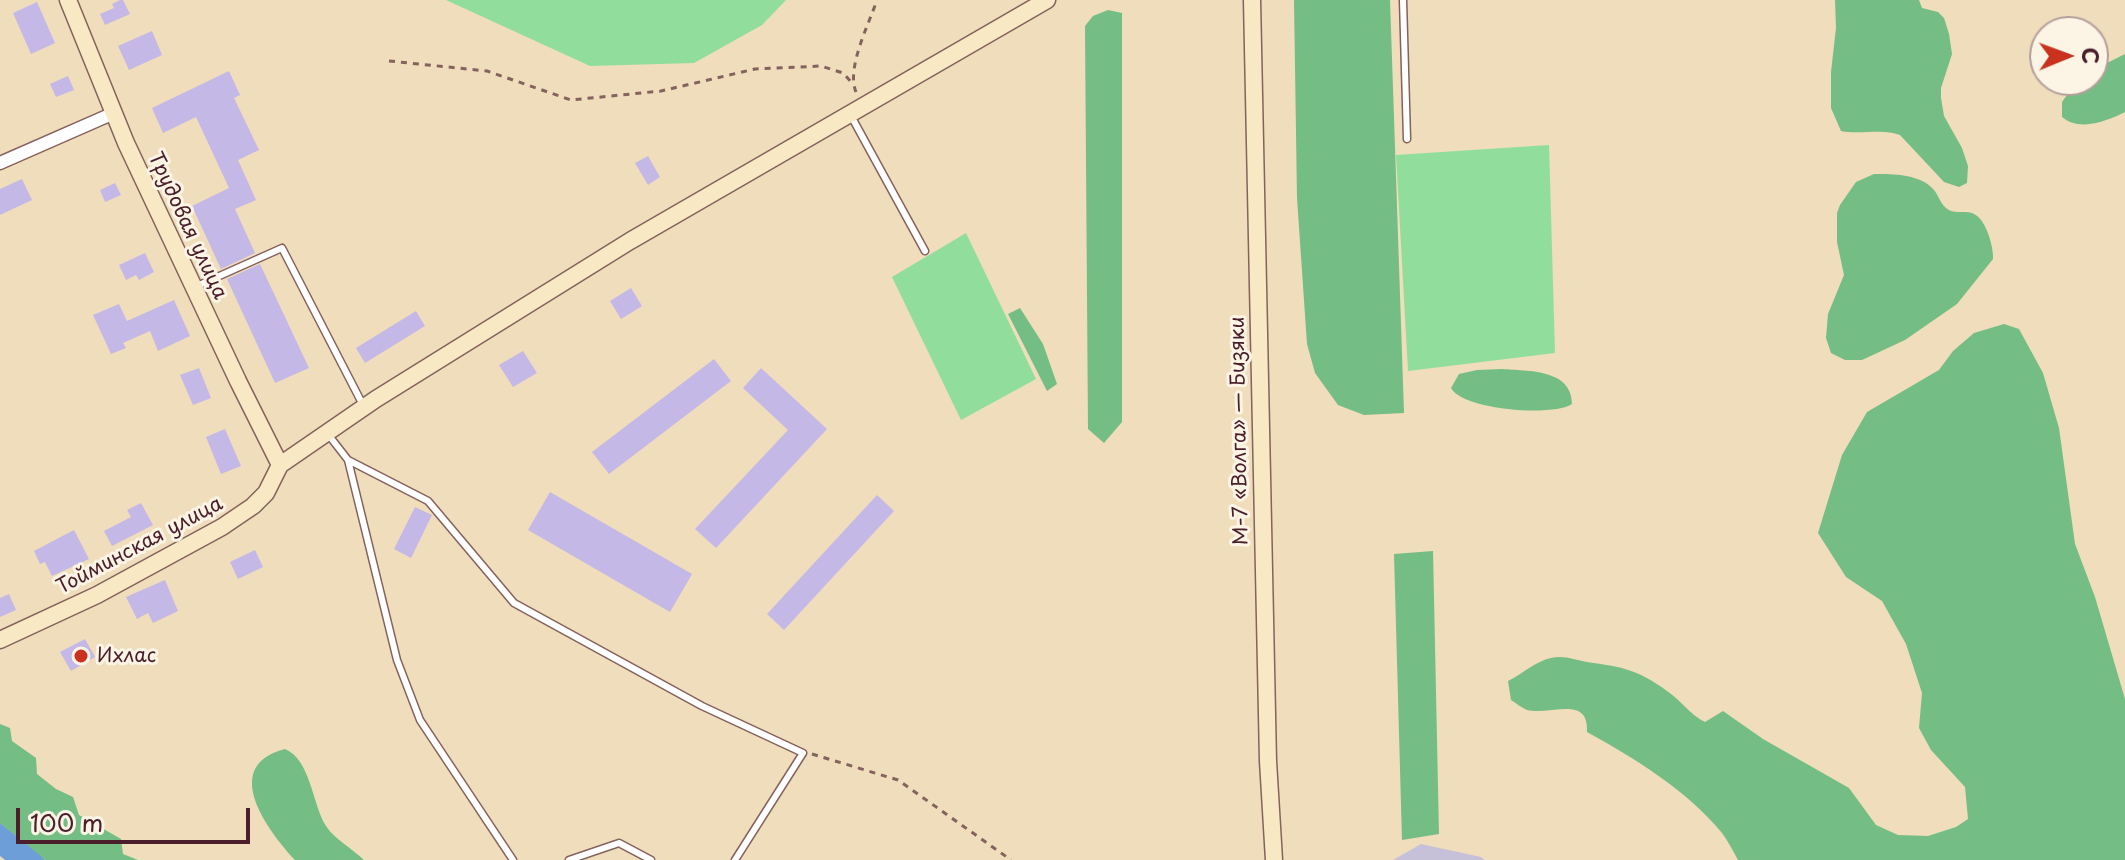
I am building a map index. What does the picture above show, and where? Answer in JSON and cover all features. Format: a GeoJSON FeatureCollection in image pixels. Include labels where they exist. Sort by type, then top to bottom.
{"type":"FeatureCollection","features":[{"type":"Feature","properties":{"kind":"street","name":"Трудовая улица"},"geometry":{"type":"LineString","coordinates":[[68,0],[114,113],[280,465]]}},
{"type":"Feature","properties":{"kind":"street"},"geometry":{"type":"LineString","coordinates":[[280,465],[364,407],[630,241],[1047,0]]}},
{"type":"Feature","properties":{"kind":"street","name":"М-7 «Волга» — Бизяки"},"geometry":{"type":"LineString","coordinates":[[1252,0],[1268,761],[1274,860]]}},
{"type":"Feature","properties":{"kind":"street"},"geometry":{"type":"LineString","coordinates":[[0,163],[114,113]]}},
{"type":"Feature","properties":{"kind":"street","name":"Тойминская улица"},"geometry":{"type":"LineString","coordinates":[[0,640],[97,595],[222,527],[259,500],[280,465]]}},
{"type":"Feature","properties":{"kind":"lane"},"geometry":{"type":"LineString","coordinates":[[1403,0],[1407,139]]}},
{"type":"Feature","properties":{"kind":"lane"},"geometry":{"type":"LineString","coordinates":[[856,109],[925,251]]}},
{"type":"Feature","properties":{"kind":"lane"},"geometry":{"type":"LineString","coordinates":[[194,288],[282,248],[364,407]]}},
{"type":"Feature","properties":{"kind":"lane"},"geometry":{"type":"LineString","coordinates":[[327,433],[348,460],[397,660],[420,720],[513,860]]}},
{"type":"Feature","properties":{"kind":"lane"},"geometry":{"type":"LineString","coordinates":[[348,460],[428,501],[514,603],[702,706],[803,753],[735,860]]}},
{"type":"Feature","properties":{"kind":"lane"},"geometry":{"type":"LineString","coordinates":[[569,860],[619,843],[651,860]]}},
{"type":"Feature","properties":{"kind":"path"},"geometry":{"type":"LineString","coordinates":[[856,109],[853,84],[856,58],[877,0]]}},
{"type":"Feature","properties":{"kind":"path"},"geometry":{"type":"LineString","coordinates":[[389,61],[487,71],[571,100],[661,91],[755,69],[821,66],[843,73],[853,84]]}},
{"type":"Feature","properties":{"kind":"path"},"geometry":{"type":"LineString","coordinates":[[803,753],[898,780],[1011,860]]}},
{"type":"Feature","properties":{"kind":"shaded area"},"geometry":{"type":"Polygon","coordinates":[[[1421,844],[1481,857],[1485,860],[1393,860],[1421,844]]]}},
{"type":"Feature","properties":{"kind":"green space"},"geometry":{"type":"Polygon","coordinates":[[[446,0],[786,0],[762,25],[694,63],[590,66],[446,0]]]}},
{"type":"Feature","properties":{"kind":"green space"},"geometry":{"type":"Polygon","coordinates":[[[1294,0],[1390,0],[1404,413],[1364,415],[1338,405],[1315,373],[1307,344],[1297,198],[1294,0]]]}},
{"type":"Feature","properties":{"kind":"green space"},"geometry":{"type":"Polygon","coordinates":[[[1835,0],[1919,0],[1922,8],[1938,12],[1944,18],[1952,54],[1941,88],[1941,98],[1944,116],[1968,166],[1967,183],[1959,187],[1944,182],[1900,135],[1841,131],[1831,108],[1835,0]]]}},
{"type":"Feature","properties":{"kind":"green space"},"geometry":{"type":"Polygon","coordinates":[[[1108,10],[1122,13],[1122,422],[1104,443],[1088,429],[1085,26],[1093,16],[1108,10]]]}},
{"type":"Feature","properties":{"kind":"green space"},"geometry":{"type":"Polygon","coordinates":[[[2125,54],[2125,112],[2085,124],[2062,117],[2062,102],[2066,96],[2109,96],[2109,62],[2125,54]]]}},
{"type":"Feature","properties":{"kind":"green space"},"geometry":{"type":"Polygon","coordinates":[[[1549,145],[1555,353],[1408,371],[1396,155],[1549,145]]]}},
{"type":"Feature","properties":{"kind":"green space"},"geometry":{"type":"Polygon","coordinates":[[[1874,174],[1906,176],[1922,181],[1934,190],[1949,210],[1978,217],[1988,234],[1993,259],[1957,304],[1905,340],[1862,360],[1845,360],[1831,353],[1826,338],[1828,314],[1844,275],[1837,242],[1837,213],[1856,182],[1874,174]]]}},
{"type":"Feature","properties":{"kind":"green space"},"geometry":{"type":"Polygon","coordinates":[[[966,233],[1036,379],[961,420],[892,277],[966,233]]]}},
{"type":"Feature","properties":{"kind":"green space"},"geometry":{"type":"Polygon","coordinates":[[[1020,308],[1043,344],[1057,384],[1047,391],[1008,314],[1020,308]]]}},
{"type":"Feature","properties":{"kind":"green space"},"geometry":{"type":"Polygon","coordinates":[[[2004,324],[2019,329],[2043,373],[2059,428],[2075,544],[2095,597],[2125,699],[2125,860],[1738,860],[1708,817],[1641,764],[1587,732],[1582,713],[1566,709],[1527,710],[1511,700],[1508,681],[1545,660],[1565,657],[1620,668],[1638,673],[1656,684],[1705,722],[1723,711],[1763,739],[1849,788],[1876,825],[1898,835],[1928,836],[1956,827],[1968,819],[1965,787],[1931,750],[1919,728],[1922,693],[1906,644],[1882,601],[1846,577],[1818,533],[1842,455],[1867,412],[1939,370],[1953,351],[1974,333],[2004,324]]]}},
{"type":"Feature","properties":{"kind":"green space"},"geometry":{"type":"Polygon","coordinates":[[[1502,369],[1536,372],[1557,378],[1565,384],[1572,404],[1547,410],[1509,409],[1472,402],[1451,388],[1459,374],[1502,369]]]}},
{"type":"Feature","properties":{"kind":"green space"},"geometry":{"type":"Polygon","coordinates":[[[1433,551],[1439,834],[1402,840],[1394,554],[1433,551]]]}},
{"type":"Feature","properties":{"kind":"green space"},"geometry":{"type":"Polygon","coordinates":[[[0,724],[10,728],[12,741],[36,758],[37,774],[56,789],[73,797],[79,815],[121,839],[123,854],[138,860],[45,860],[0,823],[0,724]]]}},
{"type":"Feature","properties":{"kind":"green space"},"geometry":{"type":"Polygon","coordinates":[[[285,749],[294,755],[306,772],[326,826],[364,860],[295,860],[273,833],[255,800],[252,784],[255,769],[265,757],[285,749]]]}},
{"type":"Feature","properties":{"kind":"water"},"geometry":{"type":"Polygon","coordinates":[[[0,823],[45,860],[5,860],[0,856],[0,823]]]}},
{"type":"Feature","properties":{"kind":"building"},"geometry":{"type":"Polygon","coordinates":[[[123,0],[130,14],[105,25],[100,14],[114,8],[112,4],[123,0]]]}},
{"type":"Feature","properties":{"kind":"building"},"geometry":{"type":"Polygon","coordinates":[[[37,2],[55,43],[31,54],[13,13],[37,2]]]}},
{"type":"Feature","properties":{"kind":"building"},"geometry":{"type":"Polygon","coordinates":[[[152,31],[162,55],[129,70],[118,46],[152,31]]]}},
{"type":"Feature","properties":{"kind":"building"},"geometry":{"type":"Polygon","coordinates":[[[229,71],[240,95],[234,98],[259,150],[238,160],[256,200],[235,209],[255,253],[221,269],[192,206],[229,188],[196,117],[163,133],[152,108],[229,71]]]}},
{"type":"Feature","properties":{"kind":"building"},"geometry":{"type":"Polygon","coordinates":[[[68,76],[74,90],[56,97],[50,84],[68,76]]]}},
{"type":"Feature","properties":{"kind":"building"},"geometry":{"type":"Polygon","coordinates":[[[648,156],[660,177],[648,185],[635,163],[648,156]]]}},
{"type":"Feature","properties":{"kind":"building"},"geometry":{"type":"Polygon","coordinates":[[[22,179],[32,200],[0,215],[0,189],[22,179]]]}},
{"type":"Feature","properties":{"kind":"building"},"geometry":{"type":"Polygon","coordinates":[[[115,183],[121,195],[105,202],[100,190],[115,183]]]}},
{"type":"Feature","properties":{"kind":"building"},"geometry":{"type":"Polygon","coordinates":[[[145,253],[154,272],[139,280],[136,275],[126,280],[119,265],[145,253]]]}},
{"type":"Feature","properties":{"kind":"building"},"geometry":{"type":"Polygon","coordinates":[[[260,264],[309,368],[275,383],[227,279],[260,264]]]}},
{"type":"Feature","properties":{"kind":"building"},"geometry":{"type":"Polygon","coordinates":[[[631,288],[642,306],[621,319],[610,301],[631,288]]]}},
{"type":"Feature","properties":{"kind":"building"},"geometry":{"type":"Polygon","coordinates":[[[174,300],[190,336],[158,351],[150,331],[123,343],[126,348],[111,354],[93,315],[119,304],[127,321],[174,300]]]}},
{"type":"Feature","properties":{"kind":"building"},"geometry":{"type":"Polygon","coordinates":[[[416,311],[425,326],[365,363],[356,348],[416,311]]]}},
{"type":"Feature","properties":{"kind":"building"},"geometry":{"type":"Polygon","coordinates":[[[523,351],[537,373],[513,387],[499,365],[523,351]]]}},
{"type":"Feature","properties":{"kind":"building"},"geometry":{"type":"Polygon","coordinates":[[[714,359],[731,381],[609,474],[592,452],[714,359]]]}},
{"type":"Feature","properties":{"kind":"building"},"geometry":{"type":"Polygon","coordinates":[[[199,368],[211,398],[193,405],[180,375],[199,368]]]}},
{"type":"Feature","properties":{"kind":"building"},"geometry":{"type":"Polygon","coordinates":[[[761,368],[827,429],[716,548],[695,529],[788,430],[743,388],[761,368]]]}},
{"type":"Feature","properties":{"kind":"building"},"geometry":{"type":"Polygon","coordinates":[[[225,429],[241,466],[221,474],[206,437],[225,429]]]}},
{"type":"Feature","properties":{"kind":"building"},"geometry":{"type":"Polygon","coordinates":[[[550,492],[692,574],[670,612],[528,530],[550,492]]]}},
{"type":"Feature","properties":{"kind":"building"},"geometry":{"type":"Polygon","coordinates":[[[877,495],[894,511],[784,630],[767,614],[877,495]]]}},
{"type":"Feature","properties":{"kind":"building"},"geometry":{"type":"Polygon","coordinates":[[[141,503],[153,525],[112,546],[104,531],[131,517],[127,510],[141,503]]]}},
{"type":"Feature","properties":{"kind":"building"},"geometry":{"type":"Polygon","coordinates":[[[415,507],[432,515],[411,558],[394,549],[415,507]]]}},
{"type":"Feature","properties":{"kind":"building"},"geometry":{"type":"Polygon","coordinates":[[[74,530],[89,559],[52,576],[45,562],[40,564],[34,551],[74,530]]]}},
{"type":"Feature","properties":{"kind":"building"},"geometry":{"type":"Polygon","coordinates":[[[255,550],[263,567],[238,579],[230,562],[255,550]]]}},
{"type":"Feature","properties":{"kind":"building"},"geometry":{"type":"Polygon","coordinates":[[[165,580],[178,611],[153,623],[148,613],[137,619],[126,597],[165,580]]]}},
{"type":"Feature","properties":{"kind":"building"},"geometry":{"type":"Polygon","coordinates":[[[9,594],[16,610],[0,617],[0,598],[9,594]]]}},
{"type":"Feature","properties":{"kind":"building"},"geometry":{"type":"Polygon","coordinates":[[[85,639],[95,657],[71,671],[60,652],[85,639]]]}},
{"type":"Feature","properties":{"kind":"place","name":"Ихлас"},"geometry":{"type":"Point","coordinates":[81,656]}}]}
